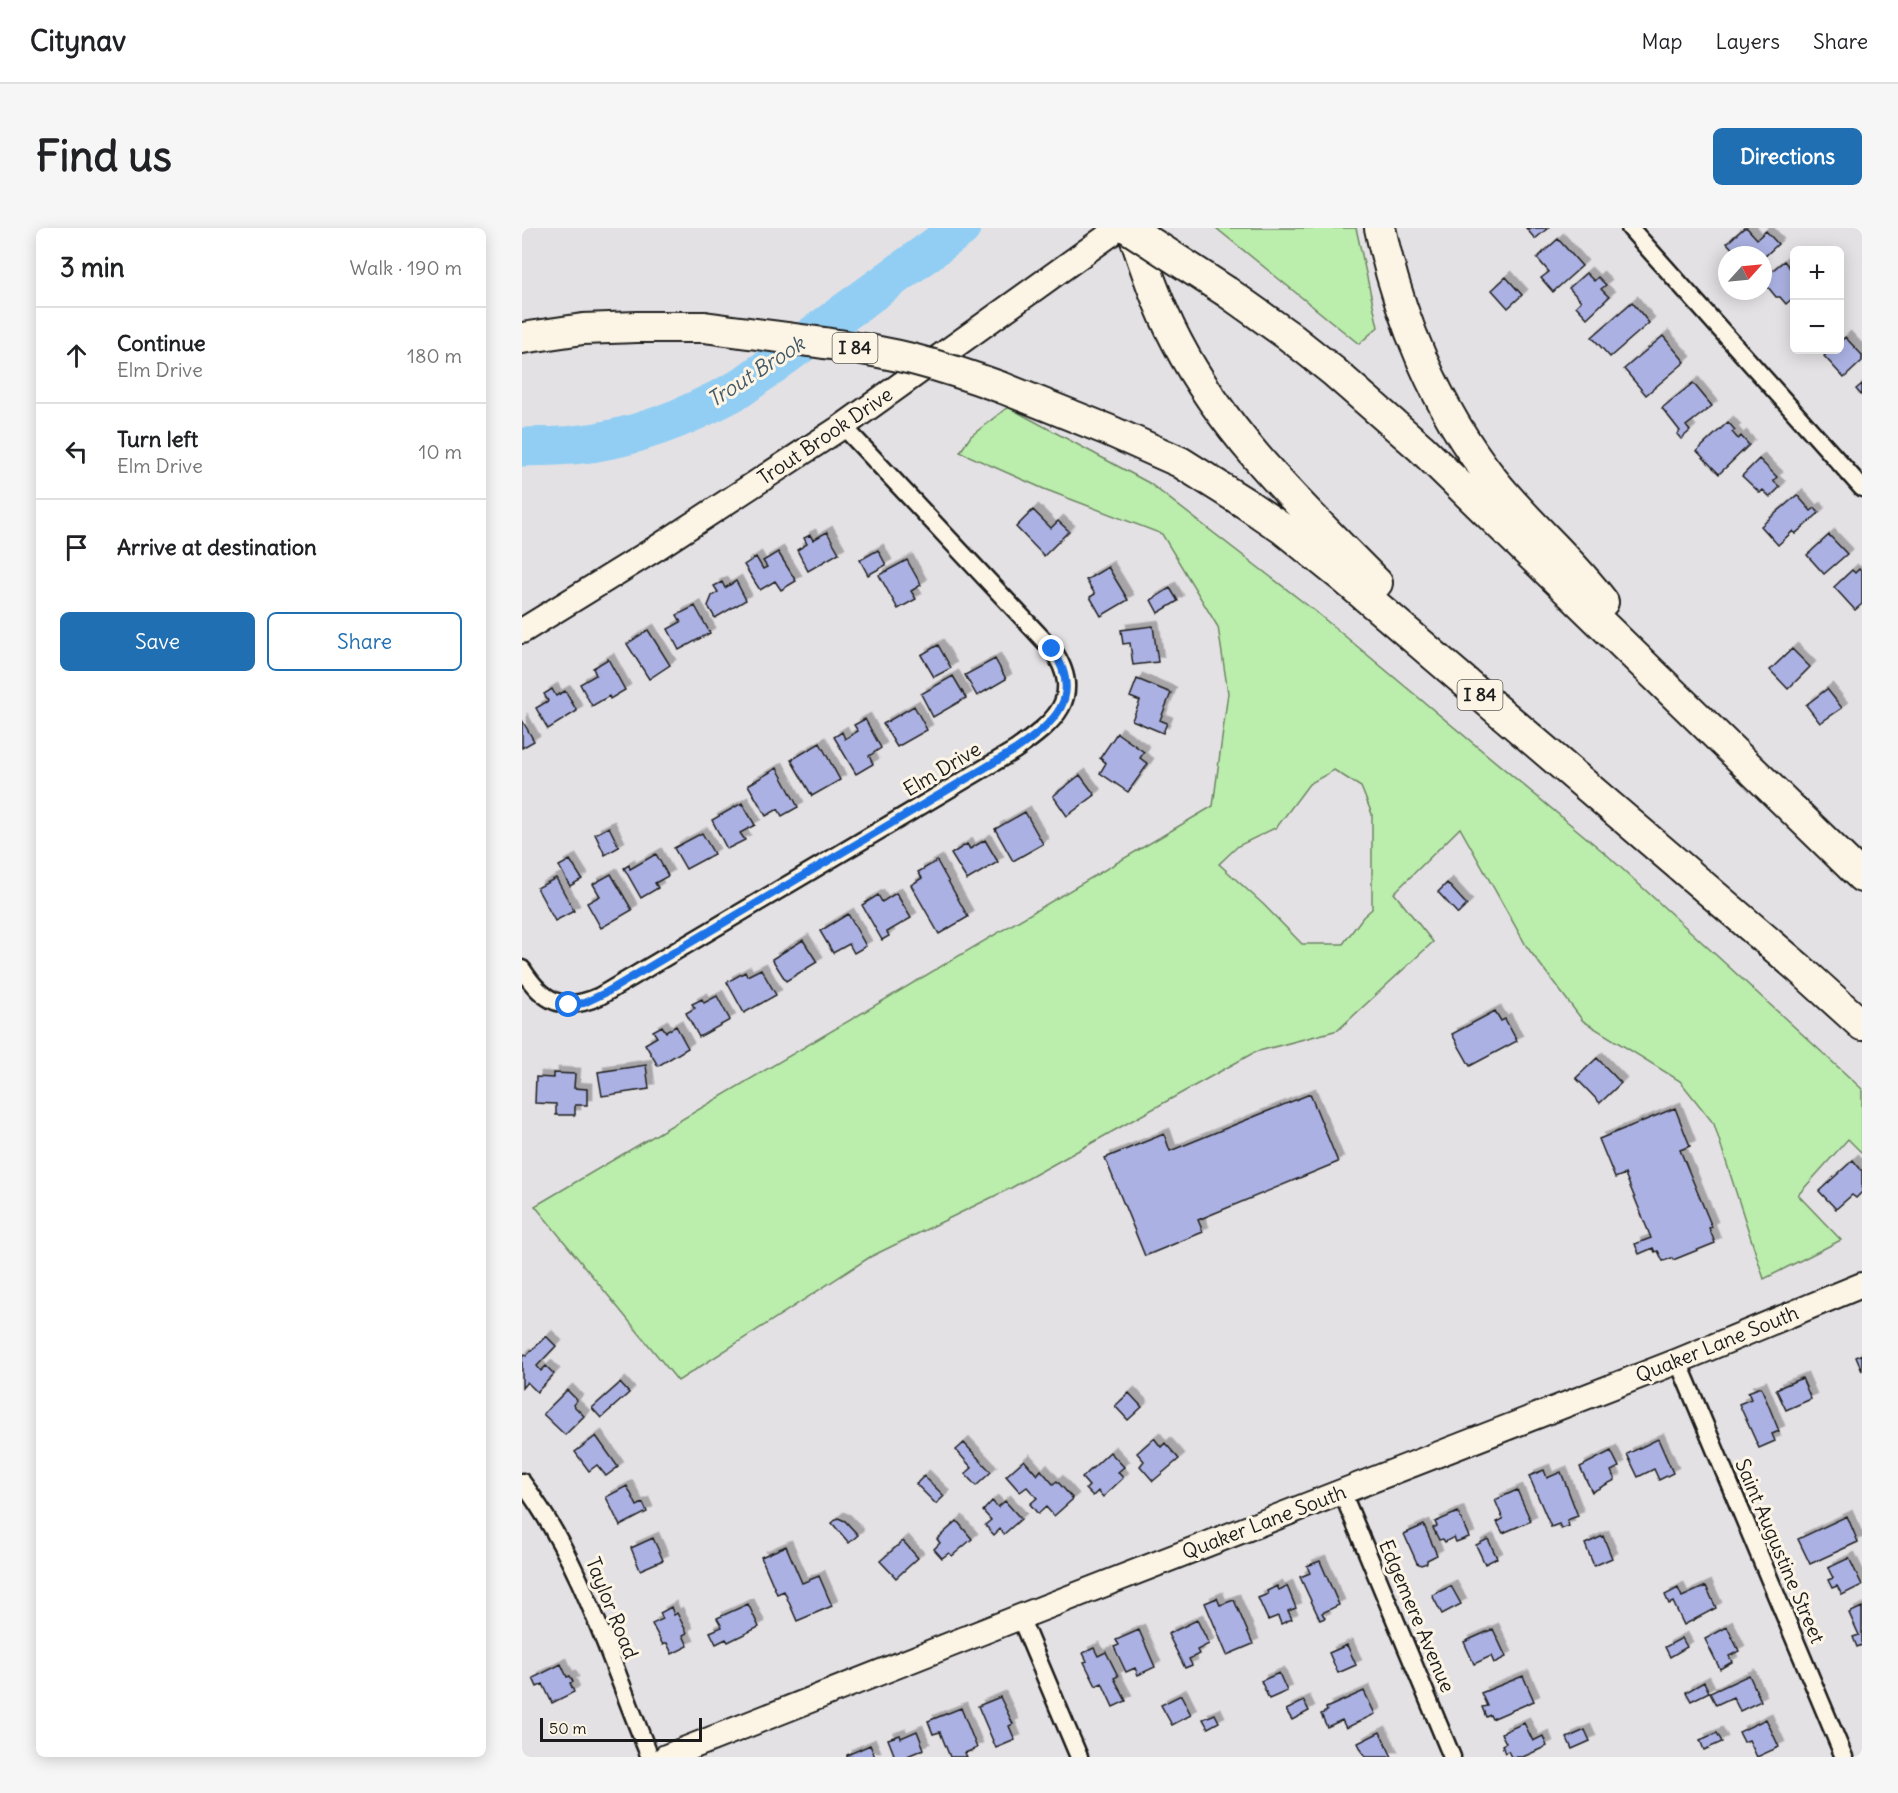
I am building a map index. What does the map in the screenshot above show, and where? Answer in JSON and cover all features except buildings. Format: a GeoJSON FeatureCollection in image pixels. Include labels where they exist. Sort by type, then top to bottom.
{"type":"FeatureCollection","features":[{"type":"Feature","properties":{"kind":"highway"},"geometry":{"type":"LineString","coordinates":[[1128,228],[1227,292],[1289,336],[1377,408],[1862,877]]}},
{"type":"Feature","properties":{"kind":"highway"},"geometry":{"type":"LineString","coordinates":[[1132,228],[1151,284],[1168,324],[1196,376],[1221,413],[1245,445],[1293,498],[1418,627],[1469,685]]}},
{"type":"Feature","properties":{"kind":"highway"},"geometry":{"type":"LineString","coordinates":[[1380,228],[1396,286],[1419,352],[1438,392],[1469,447],[1494,481],[1596,592],[1655,675]]}},
{"type":"Feature","properties":{"kind":"highway","name":"I 84"},"geometry":{"type":"LineString","coordinates":[[522,338],[583,329],[704,327],[865,350],[959,372],[1108,430],[1180,462],[1245,503],[1322,560],[1800,969],[1862,1025]]}},
{"type":"Feature","properties":{"kind":"main road","name":"Trout Brook Drive"},"geometry":{"type":"LineString","coordinates":[[522,631],[674,537],[843,426],[1119,228]]}},
{"type":"Feature","properties":{"kind":"main road","name":"Quaker Lane South"},"geometry":{"type":"LineString","coordinates":[[666,1757],[698,1751],[1020,1617],[1678,1361],[1862,1285]]}},
{"type":"Feature","properties":{"kind":"street"},"geometry":{"type":"LineString","coordinates":[[1630,228],[1862,488]]}},
{"type":"Feature","properties":{"kind":"street","name":"Elm Drive"},"geometry":{"type":"LineString","coordinates":[[522,969],[541,993],[560,1004],[577,1005],[600,996],[1015,750],[1040,733],[1057,716],[1063,700],[1065,679],[1060,662],[1052,649],[843,426]]}},
{"type":"Feature","properties":{"kind":"street","name":"Saint Augustine Street"},"geometry":{"type":"LineString","coordinates":[[1678,1361],[1844,1757]]}},
{"type":"Feature","properties":{"kind":"street","name":"Taylor Road"},"geometry":{"type":"LineString","coordinates":[[522,1482],[554,1530],[577,1574],[650,1757]]}},
{"type":"Feature","properties":{"kind":"street","name":"Edgemere Avenue"},"geometry":{"type":"LineString","coordinates":[[1342,1492],[1452,1757]]}},
{"type":"Feature","properties":{"kind":"street"},"geometry":{"type":"LineString","coordinates":[[1020,1617],[1079,1757]]}},
{"type":"Feature","properties":{"kind":"green space"},"geometry":{"type":"Polygon","coordinates":[[[1216,228],[1356,228],[1378,327],[1359,344],[1216,228]]]}},
{"type":"Feature","properties":{"kind":"green space"},"geometry":{"type":"Polygon","coordinates":[[[1008,407],[1149,483],[1316,612],[1606,854],[1862,1089],[1862,1153],[1848,1139],[1798,1195],[1841,1240],[1764,1279],[1714,1124],[1680,1081],[1583,1021],[1527,947],[1460,828],[1394,893],[1433,942],[1338,1030],[1255,1052],[1011,1188],[870,1257],[678,1381],[535,1206],[1213,806],[1228,693],[1218,627],[1162,534],[1044,489],[960,452],[971,436],[1008,407]],[[1334,770],[1309,784],[1277,827],[1238,846],[1219,864],[1302,944],[1343,944],[1363,917],[1372,909],[1372,814],[1361,787],[1334,770]]]}},
{"type":"Feature","properties":{"kind":"waterway","name":"Trout Brook"},"geometry":{"type":"LineString","coordinates":[[522,447],[567,446],[617,438],[659,426],[719,399],[739,389],[961,228]]}},
{"type":"Feature","properties":{"kind":"route"},"geometry":{"type":"LineString","coordinates":[[569,1005],[584,1003],[607,992],[1040,733],[1057,716],[1065,693],[1063,668],[1052,649]]}}]}
